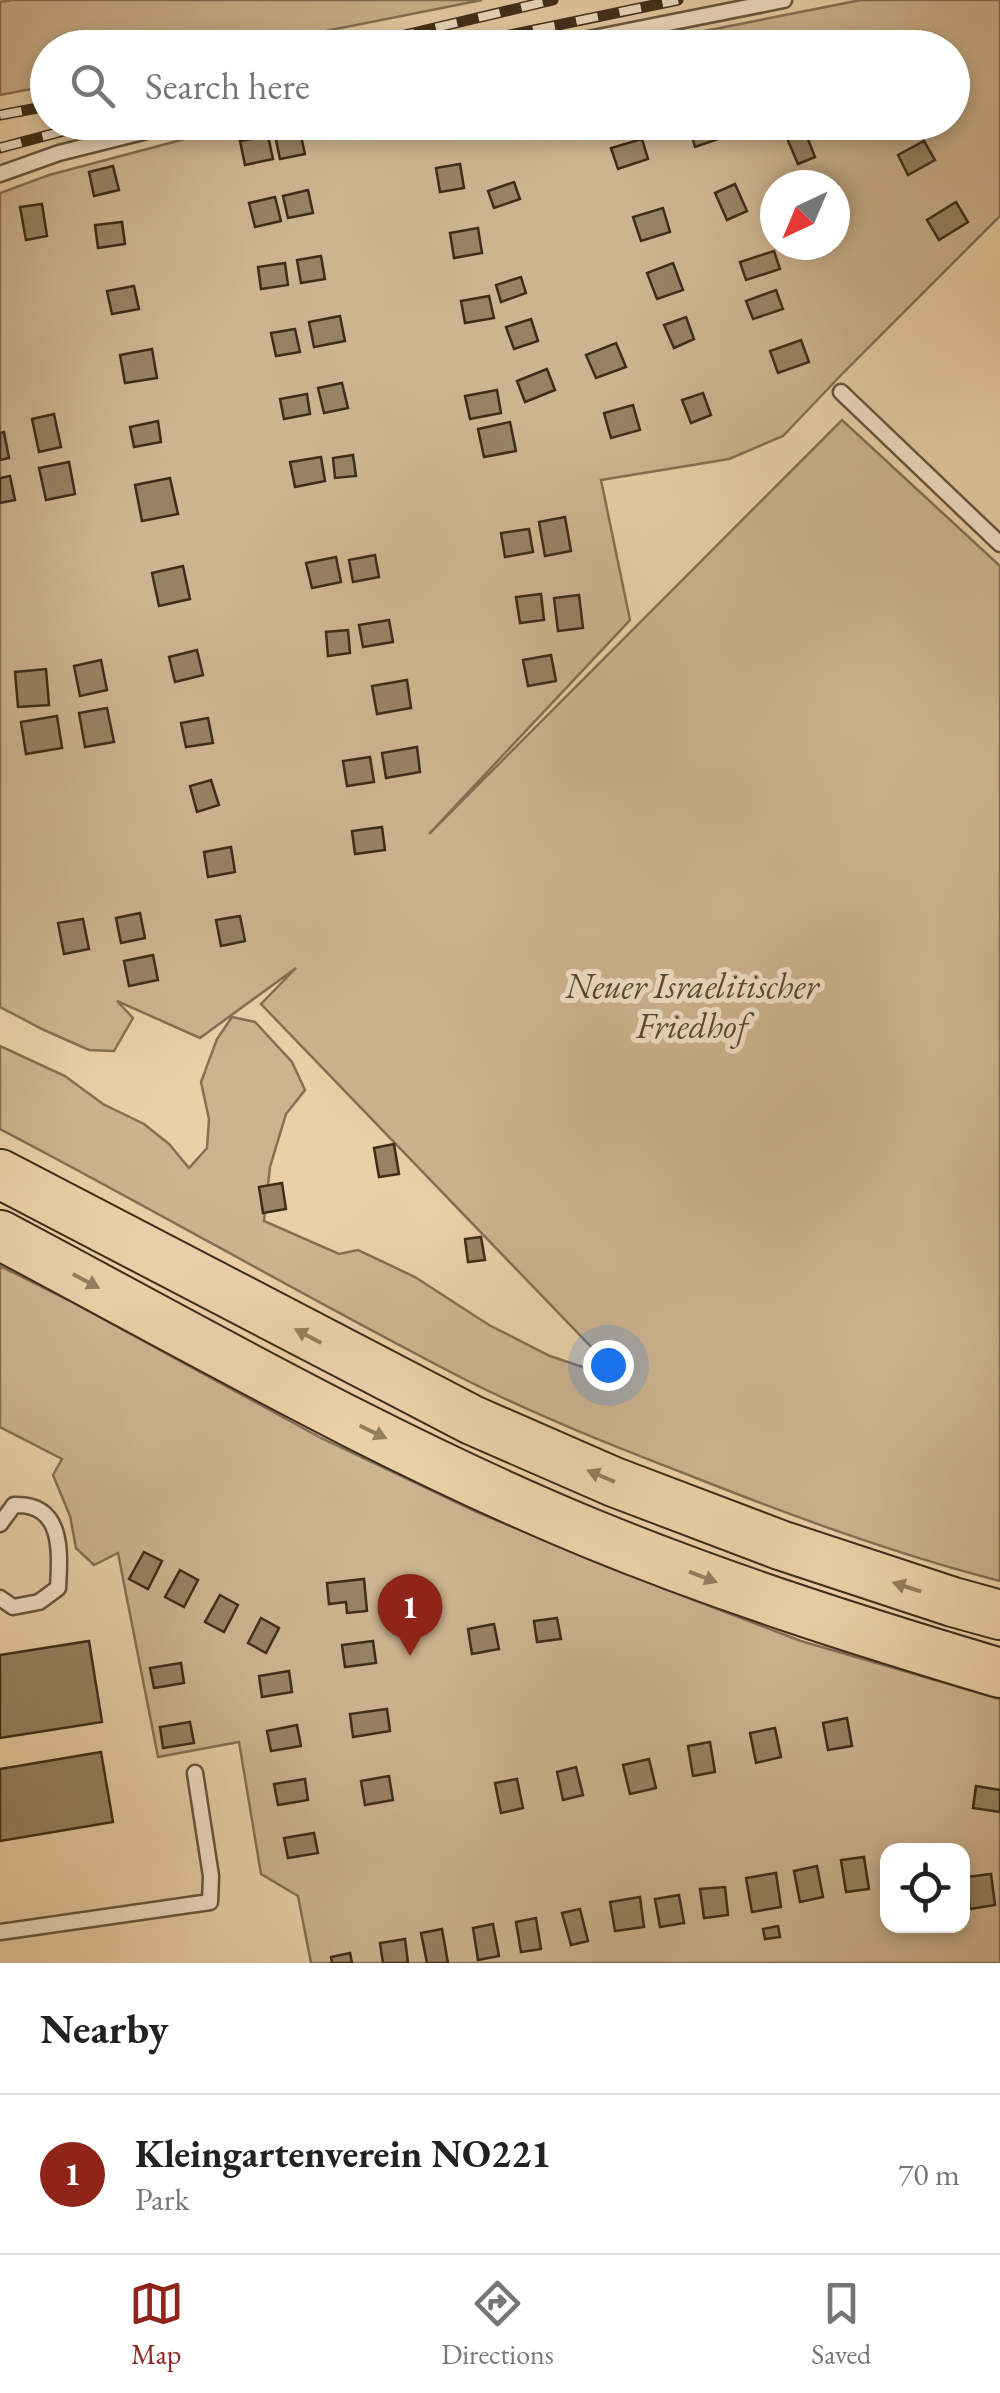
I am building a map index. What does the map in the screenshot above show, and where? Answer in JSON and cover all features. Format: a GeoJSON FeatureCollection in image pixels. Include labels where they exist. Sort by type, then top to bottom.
{"type":"FeatureCollection","features":[{"type":"Feature","properties":{"kind":"highway"},"geometry":{"type":"LineString","coordinates":[[0,1174],[472,1420],[614,1482],[780,1546],[1000,1615]]}},
{"type":"Feature","properties":{"kind":"highway"},"geometry":{"type":"LineString","coordinates":[[0,1235],[312,1402],[444,1468],[589,1533],[872,1635],[1000,1673]]}},
{"type":"Feature","properties":{"kind":"lane"},"geometry":{"type":"LineString","coordinates":[[634,30],[784,0]]}},
{"type":"Feature","properties":{"kind":"lane"},"geometry":{"type":"LineString","coordinates":[[0,174],[59,152],[109,140]]}},
{"type":"Feature","properties":{"kind":"lane"},"geometry":{"type":"LineString","coordinates":[[841,392],[1000,544]]}},
{"type":"Feature","properties":{"kind":"lane"},"geometry":{"type":"LineString","coordinates":[[0,1524],[14,1505],[30,1504],[51,1520],[60,1548],[58,1588],[39,1602],[13,1607],[0,1598]]}},
{"type":"Feature","properties":{"kind":"lane"},"geometry":{"type":"LineString","coordinates":[[0,1932],[210,1902],[211,1876],[195,1772]]}},
{"type":"Feature","properties":{"kind":"green space"},"geometry":{"type":"Polygon","coordinates":[[[482,0],[331,30],[30,30],[30,89],[0,95],[0,2],[482,0]]]}},
{"type":"Feature","properties":{"kind":"green space","name":"Neuer Israelitischer Friedhof"},"geometry":{"type":"Polygon","coordinates":[[[861,0],[1000,0],[1000,216],[783,436],[729,459],[601,480],[630,620],[429,834],[842,420],[1000,566],[1000,1581],[805,1520],[523,1407],[409,1350],[0,1129],[0,1046],[65,1076],[103,1104],[144,1124],[169,1144],[189,1168],[207,1148],[209,1119],[201,1082],[217,1039],[232,1017],[255,1022],[292,1062],[305,1090],[286,1114],[270,1167],[264,1221],[339,1254],[358,1250],[415,1277],[489,1325],[550,1356],[624,1381],[261,1004],[296,968],[200,1038],[117,1001],[133,1018],[114,1051],[89,1050],[0,1007],[0,193],[49,175],[181,140],[970,140],[970,30],[709,30],[861,0]]]}},
{"type":"Feature","properties":{"kind":"green space"},"geometry":{"type":"Polygon","coordinates":[[[0,1266],[321,1438],[477,1512],[801,1641],[1000,1699],[1000,1963],[311,1963],[298,1896],[261,1874],[239,1742],[158,1757],[118,1553],[94,1565],[76,1548],[70,1516],[53,1475],[62,1459],[0,1427],[0,1266]]]}},
{"type":"Feature","properties":{"kind":"building"},"geometry":{"type":"Polygon","coordinates":[[[269,140],[273,159],[245,165],[240,141],[269,140]]]}},
{"type":"Feature","properties":{"kind":"building"},"geometry":{"type":"Polygon","coordinates":[[[276,140],[302,140],[305,154],[280,159],[276,140]]]}},
{"type":"Feature","properties":{"kind":"building"},"geometry":{"type":"Polygon","coordinates":[[[642,140],[648,159],[618,169],[611,148],[642,140]]]}},
{"type":"Feature","properties":{"kind":"building"},"geometry":{"type":"Polygon","coordinates":[[[693,140],[715,140],[695,147],[693,140]]]}},
{"type":"Feature","properties":{"kind":"building"},"geometry":{"type":"Polygon","coordinates":[[[788,140],[808,140],[815,157],[798,164],[788,140]]]}},
{"type":"Feature","properties":{"kind":"building"},"geometry":{"type":"Polygon","coordinates":[[[924,141],[935,160],[908,175],[898,155],[924,141]]]}},
{"type":"Feature","properties":{"kind":"building"},"geometry":{"type":"Polygon","coordinates":[[[460,164],[464,188],[440,192],[436,168],[460,164]]]}},
{"type":"Feature","properties":{"kind":"building"},"geometry":{"type":"Polygon","coordinates":[[[113,166],[119,190],[94,196],[89,172],[113,166]]]}},
{"type":"Feature","properties":{"kind":"building"},"geometry":{"type":"Polygon","coordinates":[[[514,182],[520,199],[494,208],[488,191],[514,182]]]}},
{"type":"Feature","properties":{"kind":"building"},"geometry":{"type":"Polygon","coordinates":[[[735,184],[747,211],[727,220],[715,193],[735,184]]]}},
{"type":"Feature","properties":{"kind":"building"},"geometry":{"type":"Polygon","coordinates":[[[308,190],[313,213],[288,218],[283,196],[308,190]]]}},
{"type":"Feature","properties":{"kind":"building"},"geometry":{"type":"Polygon","coordinates":[[[275,197],[281,221],[255,227],[249,203],[275,197]]]}},
{"type":"Feature","properties":{"kind":"building"},"geometry":{"type":"Polygon","coordinates":[[[956,202],[968,222],[939,240],[927,220],[956,202]]]}},
{"type":"Feature","properties":{"kind":"building"},"geometry":{"type":"Polygon","coordinates":[[[42,204],[47,236],[26,240],[20,207],[42,204]]]}},
{"type":"Feature","properties":{"kind":"building"},"geometry":{"type":"Polygon","coordinates":[[[663,208],[670,232],[641,241],[633,217],[663,208]]]}},
{"type":"Feature","properties":{"kind":"building"},"geometry":{"type":"Polygon","coordinates":[[[122,222],[125,244],[98,248],[95,225],[122,222]]]}},
{"type":"Feature","properties":{"kind":"building"},"geometry":{"type":"Polygon","coordinates":[[[478,228],[482,253],[454,258],[450,233],[478,228]]]}},
{"type":"Feature","properties":{"kind":"building"},"geometry":{"type":"Polygon","coordinates":[[[321,256],[325,279],[301,283],[297,260],[321,256]]]}},
{"type":"Feature","properties":{"kind":"building"},"geometry":{"type":"Polygon","coordinates":[[[760,256],[760,260],[777,260],[780,269],[746,280],[740,262],[760,256]]]}},
{"type":"Feature","properties":{"kind":"building"},"geometry":{"type":"Polygon","coordinates":[[[285,263],[288,285],[261,289],[258,267],[285,263]]]}},
{"type":"Feature","properties":{"kind":"building"},"geometry":{"type":"Polygon","coordinates":[[[673,263],[683,290],[657,299],[647,273],[673,263]]]}},
{"type":"Feature","properties":{"kind":"building"},"geometry":{"type":"Polygon","coordinates":[[[521,277],[526,293],[501,302],[496,285],[521,277]]]}},
{"type":"Feature","properties":{"kind":"building"},"geometry":{"type":"Polygon","coordinates":[[[134,286],[139,309],[112,314],[107,291],[134,286]]]}},
{"type":"Feature","properties":{"kind":"building"},"geometry":{"type":"Polygon","coordinates":[[[776,290],[783,309],[753,319],[746,301],[776,290]]]}},
{"type":"Feature","properties":{"kind":"building"},"geometry":{"type":"Polygon","coordinates":[[[489,296],[494,318],[465,323],[461,301],[489,296]]]}},
{"type":"Feature","properties":{"kind":"building"},"geometry":{"type":"Polygon","coordinates":[[[340,316],[345,341],[314,347],[309,322],[340,316]]]}},
{"type":"Feature","properties":{"kind":"building"},"geometry":{"type":"Polygon","coordinates":[[[686,317],[694,339],[674,348],[664,325],[686,317]]]}},
{"type":"Feature","properties":{"kind":"building"},"geometry":{"type":"Polygon","coordinates":[[[531,319],[538,341],[514,349],[506,327],[531,319]]]}},
{"type":"Feature","properties":{"kind":"building"},"geometry":{"type":"Polygon","coordinates":[[[295,329],[300,352],[276,356],[271,333],[295,329]]]}},
{"type":"Feature","properties":{"kind":"building"},"geometry":{"type":"Polygon","coordinates":[[[801,340],[809,362],[778,373],[770,351],[801,340]]]}},
{"type":"Feature","properties":{"kind":"building"},"geometry":{"type":"Polygon","coordinates":[[[616,343],[626,367],[596,378],[586,355],[616,343]]]}},
{"type":"Feature","properties":{"kind":"building"},"geometry":{"type":"Polygon","coordinates":[[[152,349],[157,378],[125,383],[120,355],[152,349]]]}},
{"type":"Feature","properties":{"kind":"building"},"geometry":{"type":"Polygon","coordinates":[[[547,369],[555,390],[525,402],[517,381],[547,369]]]}},
{"type":"Feature","properties":{"kind":"building"},"geometry":{"type":"Polygon","coordinates":[[[342,383],[348,408],[324,413],[318,388],[342,383]]]}},
{"type":"Feature","properties":{"kind":"building"},"geometry":{"type":"Polygon","coordinates":[[[497,390],[501,413],[470,419],[465,396],[497,390]]]}},
{"type":"Feature","properties":{"kind":"building"},"geometry":{"type":"Polygon","coordinates":[[[703,393],[711,415],[691,423],[682,400],[703,393]]]}},
{"type":"Feature","properties":{"kind":"building"},"geometry":{"type":"Polygon","coordinates":[[[307,394],[310,414],[284,419],[280,399],[307,394]]]}},
{"type":"Feature","properties":{"kind":"building"},"geometry":{"type":"Polygon","coordinates":[[[633,405],[640,430],[611,438],[604,413],[633,405]]]}},
{"type":"Feature","properties":{"kind":"building"},"geometry":{"type":"Polygon","coordinates":[[[54,414],[61,447],[39,452],[32,419],[54,414]]]}},
{"type":"Feature","properties":{"kind":"building"},"geometry":{"type":"Polygon","coordinates":[[[158,421],[161,442],[134,447],[130,427],[158,421]]]}},
{"type":"Feature","properties":{"kind":"building"},"geometry":{"type":"Polygon","coordinates":[[[510,422],[516,451],[484,457],[478,429],[510,422]]]}},
{"type":"Feature","properties":{"kind":"building"},"geometry":{"type":"Polygon","coordinates":[[[4,432],[9,458],[0,460],[0,433],[4,432]]]}},
{"type":"Feature","properties":{"kind":"building"},"geometry":{"type":"Polygon","coordinates":[[[353,455],[356,476],[335,478],[333,458],[353,455]]]}},
{"type":"Feature","properties":{"kind":"building"},"geometry":{"type":"Polygon","coordinates":[[[321,457],[325,481],[295,487],[290,462],[321,457]]]}},
{"type":"Feature","properties":{"kind":"building"},"geometry":{"type":"Polygon","coordinates":[[[69,462],[75,494],[46,500],[39,468],[69,462]]]}},
{"type":"Feature","properties":{"kind":"building"},"geometry":{"type":"Polygon","coordinates":[[[10,476],[15,500],[0,503],[0,478],[10,476]]]}},
{"type":"Feature","properties":{"kind":"building"},"geometry":{"type":"Polygon","coordinates":[[[170,478],[178,514],[142,521],[135,485],[170,478]]]}},
{"type":"Feature","properties":{"kind":"building"},"geometry":{"type":"Polygon","coordinates":[[[565,517],[571,551],[545,556],[539,522],[565,517]]]}},
{"type":"Feature","properties":{"kind":"building"},"geometry":{"type":"Polygon","coordinates":[[[529,529],[533,552],[505,557],[501,533],[529,529]]]}},
{"type":"Feature","properties":{"kind":"building"},"geometry":{"type":"Polygon","coordinates":[[[375,555],[379,577],[353,582],[349,560],[375,555]]]}},
{"type":"Feature","properties":{"kind":"building"},"geometry":{"type":"Polygon","coordinates":[[[336,557],[341,582],[312,588],[306,563],[336,557]]]}},
{"type":"Feature","properties":{"kind":"building"},"geometry":{"type":"Polygon","coordinates":[[[183,566],[190,599],[159,606],[152,573],[183,566]]]}},
{"type":"Feature","properties":{"kind":"building"},"geometry":{"type":"Polygon","coordinates":[[[541,594],[544,620],[520,623],[516,597],[541,594]]]}},
{"type":"Feature","properties":{"kind":"building"},"geometry":{"type":"Polygon","coordinates":[[[579,595],[583,628],[558,631],[554,598],[579,595]]]}},
{"type":"Feature","properties":{"kind":"building"},"geometry":{"type":"Polygon","coordinates":[[[389,620],[393,642],[363,647],[359,625],[389,620]]]}},
{"type":"Feature","properties":{"kind":"building"},"geometry":{"type":"Polygon","coordinates":[[[348,630],[350,653],[328,656],[326,632],[348,630]]]}},
{"type":"Feature","properties":{"kind":"building"},"geometry":{"type":"Polygon","coordinates":[[[197,650],[203,675],[175,682],[169,657],[197,650]]]}},
{"type":"Feature","properties":{"kind":"building"},"geometry":{"type":"Polygon","coordinates":[[[551,655],[556,681],[528,686],[523,660],[551,655]]]}},
{"type":"Feature","properties":{"kind":"building"},"geometry":{"type":"Polygon","coordinates":[[[101,660],[107,690],[80,696],[74,666],[101,660]]]}},
{"type":"Feature","properties":{"kind":"building"},"geometry":{"type":"Polygon","coordinates":[[[46,669],[49,705],[18,707],[15,672],[46,669]]]}},
{"type":"Feature","properties":{"kind":"building"},"geometry":{"type":"Polygon","coordinates":[[[407,680],[411,708],[377,714],[372,686],[407,680]]]}},
{"type":"Feature","properties":{"kind":"building"},"geometry":{"type":"Polygon","coordinates":[[[107,708],[114,742],[85,747],[79,713],[107,708]]]}},
{"type":"Feature","properties":{"kind":"building"},"geometry":{"type":"Polygon","coordinates":[[[57,716],[62,748],[26,754],[21,722],[57,716]]]}},
{"type":"Feature","properties":{"kind":"building"},"geometry":{"type":"Polygon","coordinates":[[[208,718],[213,743],[186,747],[181,723],[208,718]]]}},
{"type":"Feature","properties":{"kind":"building"},"geometry":{"type":"Polygon","coordinates":[[[417,747],[420,772],[386,778],[382,753],[417,747]]]}},
{"type":"Feature","properties":{"kind":"building"},"geometry":{"type":"Polygon","coordinates":[[[370,757],[374,782],[347,786],[343,761],[370,757]]]}},
{"type":"Feature","properties":{"kind":"building"},"geometry":{"type":"Polygon","coordinates":[[[211,780],[219,805],[197,812],[190,786],[211,780]]]}},
{"type":"Feature","properties":{"kind":"building"},"geometry":{"type":"Polygon","coordinates":[[[382,827],[385,850],[355,854],[352,831],[382,827]]]}},
{"type":"Feature","properties":{"kind":"building"},"geometry":{"type":"Polygon","coordinates":[[[231,847],[235,872],[208,877],[204,852],[231,847]]]}},
{"type":"Feature","properties":{"kind":"building"},"geometry":{"type":"Polygon","coordinates":[[[140,913],[145,938],[121,943],[116,918],[140,913]]]}},
{"type":"Feature","properties":{"kind":"building"},"geometry":{"type":"Polygon","coordinates":[[[240,916],[245,941],[221,946],[216,920],[240,916]]]}},
{"type":"Feature","properties":{"kind":"building"},"geometry":{"type":"Polygon","coordinates":[[[83,919],[89,949],[64,954],[58,923],[83,919]]]}},
{"type":"Feature","properties":{"kind":"building"},"geometry":{"type":"Polygon","coordinates":[[[153,955],[158,980],[129,986],[124,961],[153,955]]]}},
{"type":"Feature","properties":{"kind":"building"},"geometry":{"type":"Polygon","coordinates":[[[394,1144],[399,1174],[379,1177],[374,1148],[394,1144]]]}},
{"type":"Feature","properties":{"kind":"building"},"geometry":{"type":"Polygon","coordinates":[[[282,1183],[286,1209],[263,1213],[259,1187],[282,1183]]]}},
{"type":"Feature","properties":{"kind":"building"},"geometry":{"type":"Polygon","coordinates":[[[481,1237],[485,1260],[468,1262],[465,1239],[481,1237]]]}},
{"type":"Feature","properties":{"kind":"building"},"geometry":{"type":"Polygon","coordinates":[[[144,1552],[162,1561],[148,1589],[129,1579],[144,1552]]]}},
{"type":"Feature","properties":{"kind":"building"},"geometry":{"type":"Polygon","coordinates":[[[180,1570],[198,1580],[184,1607],[165,1597],[180,1570]]]}},
{"type":"Feature","properties":{"kind":"building"},"geometry":{"type":"Polygon","coordinates":[[[364,1579],[367,1611],[347,1613],[346,1602],[329,1604],[327,1583],[364,1579]]]}},
{"type":"Feature","properties":{"kind":"building"},"geometry":{"type":"Polygon","coordinates":[[[220,1595],[238,1605],[224,1632],[205,1622],[220,1595]]]}},
{"type":"Feature","properties":{"kind":"building"},"geometry":{"type":"Polygon","coordinates":[[[261,1618],[279,1628],[266,1653],[248,1643],[261,1618]]]}},
{"type":"Feature","properties":{"kind":"building"},"geometry":{"type":"Polygon","coordinates":[[[557,1618],[561,1639],[537,1642],[534,1621],[557,1618]]]}},
{"type":"Feature","properties":{"kind":"building"},"geometry":{"type":"Polygon","coordinates":[[[494,1624],[499,1649],[472,1654],[468,1629],[494,1624]]]}},
{"type":"Feature","properties":{"kind":"building"},"geometry":{"type":"Polygon","coordinates":[[[89,1641],[102,1722],[0,1738],[0,1655],[89,1641]]]}},
{"type":"Feature","properties":{"kind":"building"},"geometry":{"type":"Polygon","coordinates":[[[373,1641],[376,1663],[345,1667],[342,1645],[373,1641]]]}},
{"type":"Feature","properties":{"kind":"building"},"geometry":{"type":"Polygon","coordinates":[[[181,1663],[184,1683],[154,1688],[150,1668],[181,1663]]]}},
{"type":"Feature","properties":{"kind":"building"},"geometry":{"type":"Polygon","coordinates":[[[289,1671],[292,1692],[262,1697],[259,1676],[289,1671]]]}},
{"type":"Feature","properties":{"kind":"building"},"geometry":{"type":"Polygon","coordinates":[[[387,1709],[390,1731],[353,1737],[350,1714],[387,1709]]]}},
{"type":"Feature","properties":{"kind":"building"},"geometry":{"type":"Polygon","coordinates":[[[847,1718],[852,1746],[828,1750],[823,1723],[847,1718]]]}},
{"type":"Feature","properties":{"kind":"building"},"geometry":{"type":"Polygon","coordinates":[[[190,1722],[194,1743],[163,1748],[160,1727],[190,1722]]]}},
{"type":"Feature","properties":{"kind":"building"},"geometry":{"type":"Polygon","coordinates":[[[297,1725],[301,1746],[271,1751],[267,1731],[297,1725]]]}},
{"type":"Feature","properties":{"kind":"building"},"geometry":{"type":"Polygon","coordinates":[[[775,1728],[781,1757],[756,1763],[750,1733],[775,1728]]]}},
{"type":"Feature","properties":{"kind":"building"},"geometry":{"type":"Polygon","coordinates":[[[710,1742],[715,1772],[693,1776],[688,1746],[710,1742]]]}},
{"type":"Feature","properties":{"kind":"building"},"geometry":{"type":"Polygon","coordinates":[[[101,1752],[113,1822],[0,1841],[0,1769],[101,1752]]]}},
{"type":"Feature","properties":{"kind":"building"},"geometry":{"type":"Polygon","coordinates":[[[649,1759],[656,1788],[630,1794],[623,1765],[649,1759]]]}},
{"type":"Feature","properties":{"kind":"building"},"geometry":{"type":"Polygon","coordinates":[[[576,1767],[583,1795],[563,1800],[557,1772],[576,1767]]]}},
{"type":"Feature","properties":{"kind":"building"},"geometry":{"type":"Polygon","coordinates":[[[389,1776],[393,1800],[365,1805],[361,1781],[389,1776]]]}},
{"type":"Feature","properties":{"kind":"building"},"geometry":{"type":"Polygon","coordinates":[[[305,1779],[308,1800],[278,1805],[274,1784],[305,1779]]]}},
{"type":"Feature","properties":{"kind":"building"},"geometry":{"type":"Polygon","coordinates":[[[517,1779],[523,1808],[501,1813],[495,1783],[517,1779]]]}},
{"type":"Feature","properties":{"kind":"building"},"geometry":{"type":"Polygon","coordinates":[[[976,1786],[1000,1790],[1000,1812],[973,1808],[976,1786]]]}},
{"type":"Feature","properties":{"kind":"building"},"geometry":{"type":"Polygon","coordinates":[[[314,1833],[318,1853],[288,1858],[284,1838],[314,1833]]]}},
{"type":"Feature","properties":{"kind":"building"},"geometry":{"type":"Polygon","coordinates":[[[864,1857],[869,1889],[846,1892],[841,1860],[864,1857]]]}},
{"type":"Feature","properties":{"kind":"building"},"geometry":{"type":"Polygon","coordinates":[[[817,1866],[823,1897],[800,1902],[794,1871],[817,1866]]]}},
{"type":"Feature","properties":{"kind":"building"},"geometry":{"type":"Polygon","coordinates":[[[776,1873],[781,1907],[752,1912],[746,1878],[776,1873]]]}},
{"type":"Feature","properties":{"kind":"building"},"geometry":{"type":"Polygon","coordinates":[[[991,1874],[995,1905],[970,1909],[970,1877],[991,1874]]]}},
{"type":"Feature","properties":{"kind":"building"},"geometry":{"type":"Polygon","coordinates":[[[725,1887],[728,1915],[704,1918],[700,1889],[725,1887]]]}},
{"type":"Feature","properties":{"kind":"building"},"geometry":{"type":"Polygon","coordinates":[[[679,1895],[684,1923],[660,1927],[655,1899],[679,1895]]]}},
{"type":"Feature","properties":{"kind":"building"},"geometry":{"type":"Polygon","coordinates":[[[640,1897],[644,1927],[615,1931],[610,1902],[640,1897]]]}},
{"type":"Feature","properties":{"kind":"building"},"geometry":{"type":"Polygon","coordinates":[[[580,1909],[588,1941],[571,1945],[562,1913],[580,1909]]]}},
{"type":"Feature","properties":{"kind":"building"},"geometry":{"type":"Polygon","coordinates":[[[536,1918],[541,1949],[521,1952],[516,1922],[536,1918]]]}},
{"type":"Feature","properties":{"kind":"building"},"geometry":{"type":"Polygon","coordinates":[[[493,1924],[499,1956],[478,1960],[473,1928],[493,1924]]]}},
{"type":"Feature","properties":{"kind":"building"},"geometry":{"type":"Polygon","coordinates":[[[778,1926],[780,1937],[765,1939],[763,1929],[778,1926]]]}},
{"type":"Feature","properties":{"kind":"building"},"geometry":{"type":"Polygon","coordinates":[[[442,1929],[448,1963],[427,1963],[421,1933],[442,1929]]]}},
{"type":"Feature","properties":{"kind":"building"},"geometry":{"type":"Polygon","coordinates":[[[405,1939],[408,1963],[383,1963],[380,1943],[405,1939]]]}},
{"type":"Feature","properties":{"kind":"building"},"geometry":{"type":"Polygon","coordinates":[[[350,1953],[352,1963],[332,1963],[331,1957],[350,1953]]]}},
{"type":"Feature","properties":{"kind":"railway"},"geometry":{"type":"LineString","coordinates":[[426,30],[553,0]]}},
{"type":"Feature","properties":{"kind":"railway"},"geometry":{"type":"LineString","coordinates":[[534,30],[678,0]]}},
{"type":"Feature","properties":{"kind":"railway"},"geometry":{"type":"LineString","coordinates":[[0,115],[30,109]]}},
{"type":"Feature","properties":{"kind":"railway"},"geometry":{"type":"LineString","coordinates":[[0,148],[30,140]]}},
{"type":"Feature","properties":{"kind":"place","name":"Kleingartenverein NO221"},"geometry":{"type":"Point","coordinates":[410,1656]}}]}
